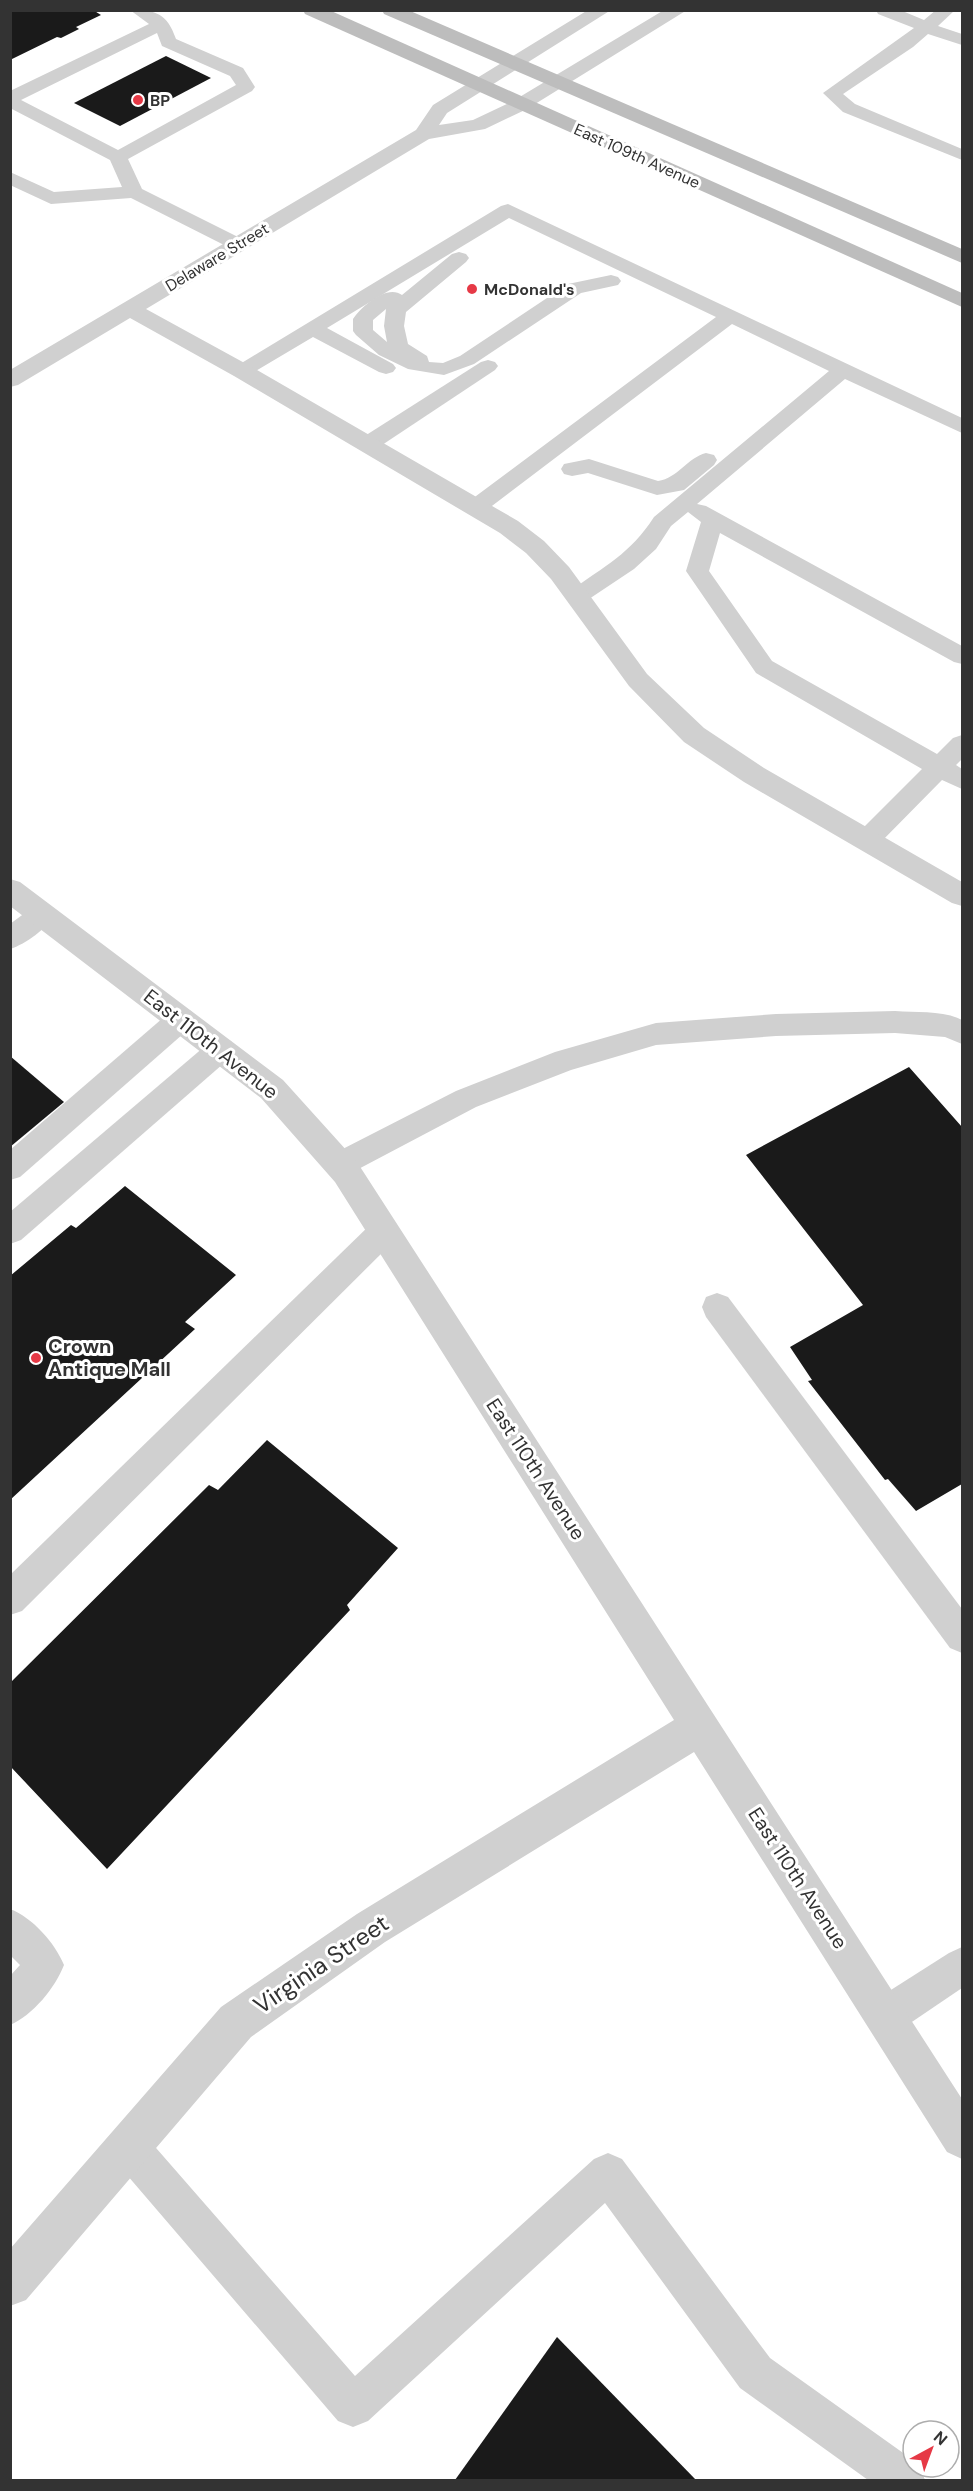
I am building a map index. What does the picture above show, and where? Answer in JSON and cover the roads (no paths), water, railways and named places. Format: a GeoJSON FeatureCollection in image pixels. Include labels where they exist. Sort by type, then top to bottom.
{"type":"FeatureCollection","features":[{"type":"Feature","properties":{"kind":"main road","name":"East 109th Avenue"},"geometry":{"type":"LineString","coordinates":[[312,10],[520,105],[963,301]]}},
{"type":"Feature","properties":{"kind":"main road","name":"East 109th Avenue"},"geometry":{"type":"LineString","coordinates":[[391,10],[963,257]]}},
{"type":"Feature","properties":{"kind":"street","name":"Delaware Street"},"geometry":{"type":"LineString","coordinates":[[423,134],[440,109],[602,10]]}},
{"type":"Feature","properties":{"kind":"street","name":"Delaware Street"},"geometry":{"type":"LineString","coordinates":[[10,380],[423,134],[478,125],[520,105],[678,10]]}},
{"type":"Feature","properties":{"kind":"street"},"geometry":{"type":"LineString","coordinates":[[129,309],[242,371],[509,527],[535,547],[578,596],[638,680],[665,709],[687,728],[747,770],[963,895]]}},
{"type":"Feature","properties":{"kind":"street","name":"East 110th Avenue"},"geometry":{"type":"LineString","coordinates":[[10,890],[272,1089],[339,1165],[384,1231],[963,2137]]}},
{"type":"Feature","properties":{"kind":"street","name":"Virginia Street"},"geometry":{"type":"LineString","coordinates":[[10,2284],[236,2022],[371,1928],[701,1726]]}},
{"type":"Feature","properties":{"kind":"lane"},"geometry":{"type":"LineString","coordinates":[[118,157],[246,87],[237,72],[168,42],[162,24],[138,10]]}},
{"type":"Feature","properties":{"kind":"lane"},"geometry":{"type":"LineString","coordinates":[[884,10],[963,40]]}},
{"type":"Feature","properties":{"kind":"lane"},"geometry":{"type":"LineString","coordinates":[[947,10],[907,44],[832,93],[849,108],[963,155]]}},
{"type":"Feature","properties":{"kind":"lane"},"geometry":{"type":"LineString","coordinates":[[10,100],[162,24]]}},
{"type":"Feature","properties":{"kind":"lane"},"geometry":{"type":"LineString","coordinates":[[10,100],[118,157],[134,192]]}},
{"type":"Feature","properties":{"kind":"lane"},"geometry":{"type":"LineString","coordinates":[[10,177],[51,198],[134,192],[239,245]]}},
{"type":"Feature","properties":{"kind":"lane"},"geometry":{"type":"LineString","coordinates":[[242,371],[467,232],[508,210],[729,317],[836,377],[963,426]]}},
{"type":"Feature","properties":{"kind":"lane"},"geometry":{"type":"LineString","coordinates":[[436,370],[398,347],[394,326],[396,310],[459,258],[467,232]]}},
{"type":"Feature","properties":{"kind":"lane"},"geometry":{"type":"LineString","coordinates":[[459,258],[373,309],[363,319],[363,331],[373,343],[399,358],[436,370],[448,369],[467,360],[575,288],[611,281]]}},
{"type":"Feature","properties":{"kind":"lane"},"geometry":{"type":"LineString","coordinates":[[368,444],[442,397],[629,269]]}},
{"type":"Feature","properties":{"kind":"lane"},"geometry":{"type":"LineString","coordinates":[[476,507],[729,317]]}},
{"type":"Feature","properties":{"kind":"lane"},"geometry":{"type":"LineString","coordinates":[[312,328],[442,397]]}},
{"type":"Feature","properties":{"kind":"lane"},"geometry":{"type":"LineString","coordinates":[[572,469],[589,466],[657,488],[676,485],[791,391],[836,377]]}},
{"type":"Feature","properties":{"kind":"lane"},"geometry":{"type":"LineString","coordinates":[[578,596],[637,554],[658,533],[662,522],[836,377]]}},
{"type":"Feature","properties":{"kind":"lane"},"geometry":{"type":"LineString","coordinates":[[536,462],[551,463],[572,469],[603,483],[662,522]]}},
{"type":"Feature","properties":{"kind":"lane"},"geometry":{"type":"LineString","coordinates":[[685,504],[963,656]]}},
{"type":"Feature","properties":{"kind":"lane"},"geometry":{"type":"LineString","coordinates":[[713,520],[697,571],[764,667],[963,780]]}},
{"type":"Feature","properties":{"kind":"lane"},"geometry":{"type":"LineString","coordinates":[[929,638],[942,632],[963,632]]}},
{"type":"Feature","properties":{"kind":"lane"},"geometry":{"type":"LineString","coordinates":[[867,840],[963,744]]}},
{"type":"Feature","properties":{"kind":"lane"},"geometry":{"type":"LineString","coordinates":[[10,939],[42,914]]}},
{"type":"Feature","properties":{"kind":"lane"},"geometry":{"type":"LineString","coordinates":[[10,1168],[181,1019]]}},
{"type":"Feature","properties":{"kind":"lane"},"geometry":{"type":"LineString","coordinates":[[339,1165],[466,1100],[565,1060],[656,1034],[776,1025],[895,1022],[949,1026],[963,1033]]}},
{"type":"Feature","properties":{"kind":"lane"},"geometry":{"type":"LineString","coordinates":[[10,1232],[221,1049]]}},
{"type":"Feature","properties":{"kind":"lane"},"geometry":{"type":"LineString","coordinates":[[10,1599],[384,1231]]}},
{"type":"Feature","properties":{"kind":"lane"},"geometry":{"type":"LineString","coordinates":[[717,1307],[963,1636]]}},
{"type":"Feature","properties":{"kind":"lane"},"geometry":{"type":"LineString","coordinates":[[10,1927],[45,1965],[10,2006]]}},
{"type":"Feature","properties":{"kind":"lane"},"geometry":{"type":"LineString","coordinates":[[886,2016],[963,1966]]}},
{"type":"Feature","properties":{"kind":"lane"},"geometry":{"type":"LineString","coordinates":[[129,2147],[353,2406],[608,2173],[755,2373],[903,2481]]}},
{"type":"Feature","properties":{"kind":"place","name":"BP"},"geometry":{"type":"Point","coordinates":[138,100]}},
{"type":"Feature","properties":{"kind":"place","name":"McDonald's"},"geometry":{"type":"Point","coordinates":[472,289]}},
{"type":"Feature","properties":{"kind":"place","name":"Crown Antique Mall"},"geometry":{"type":"Point","coordinates":[36,1358]}}]}
